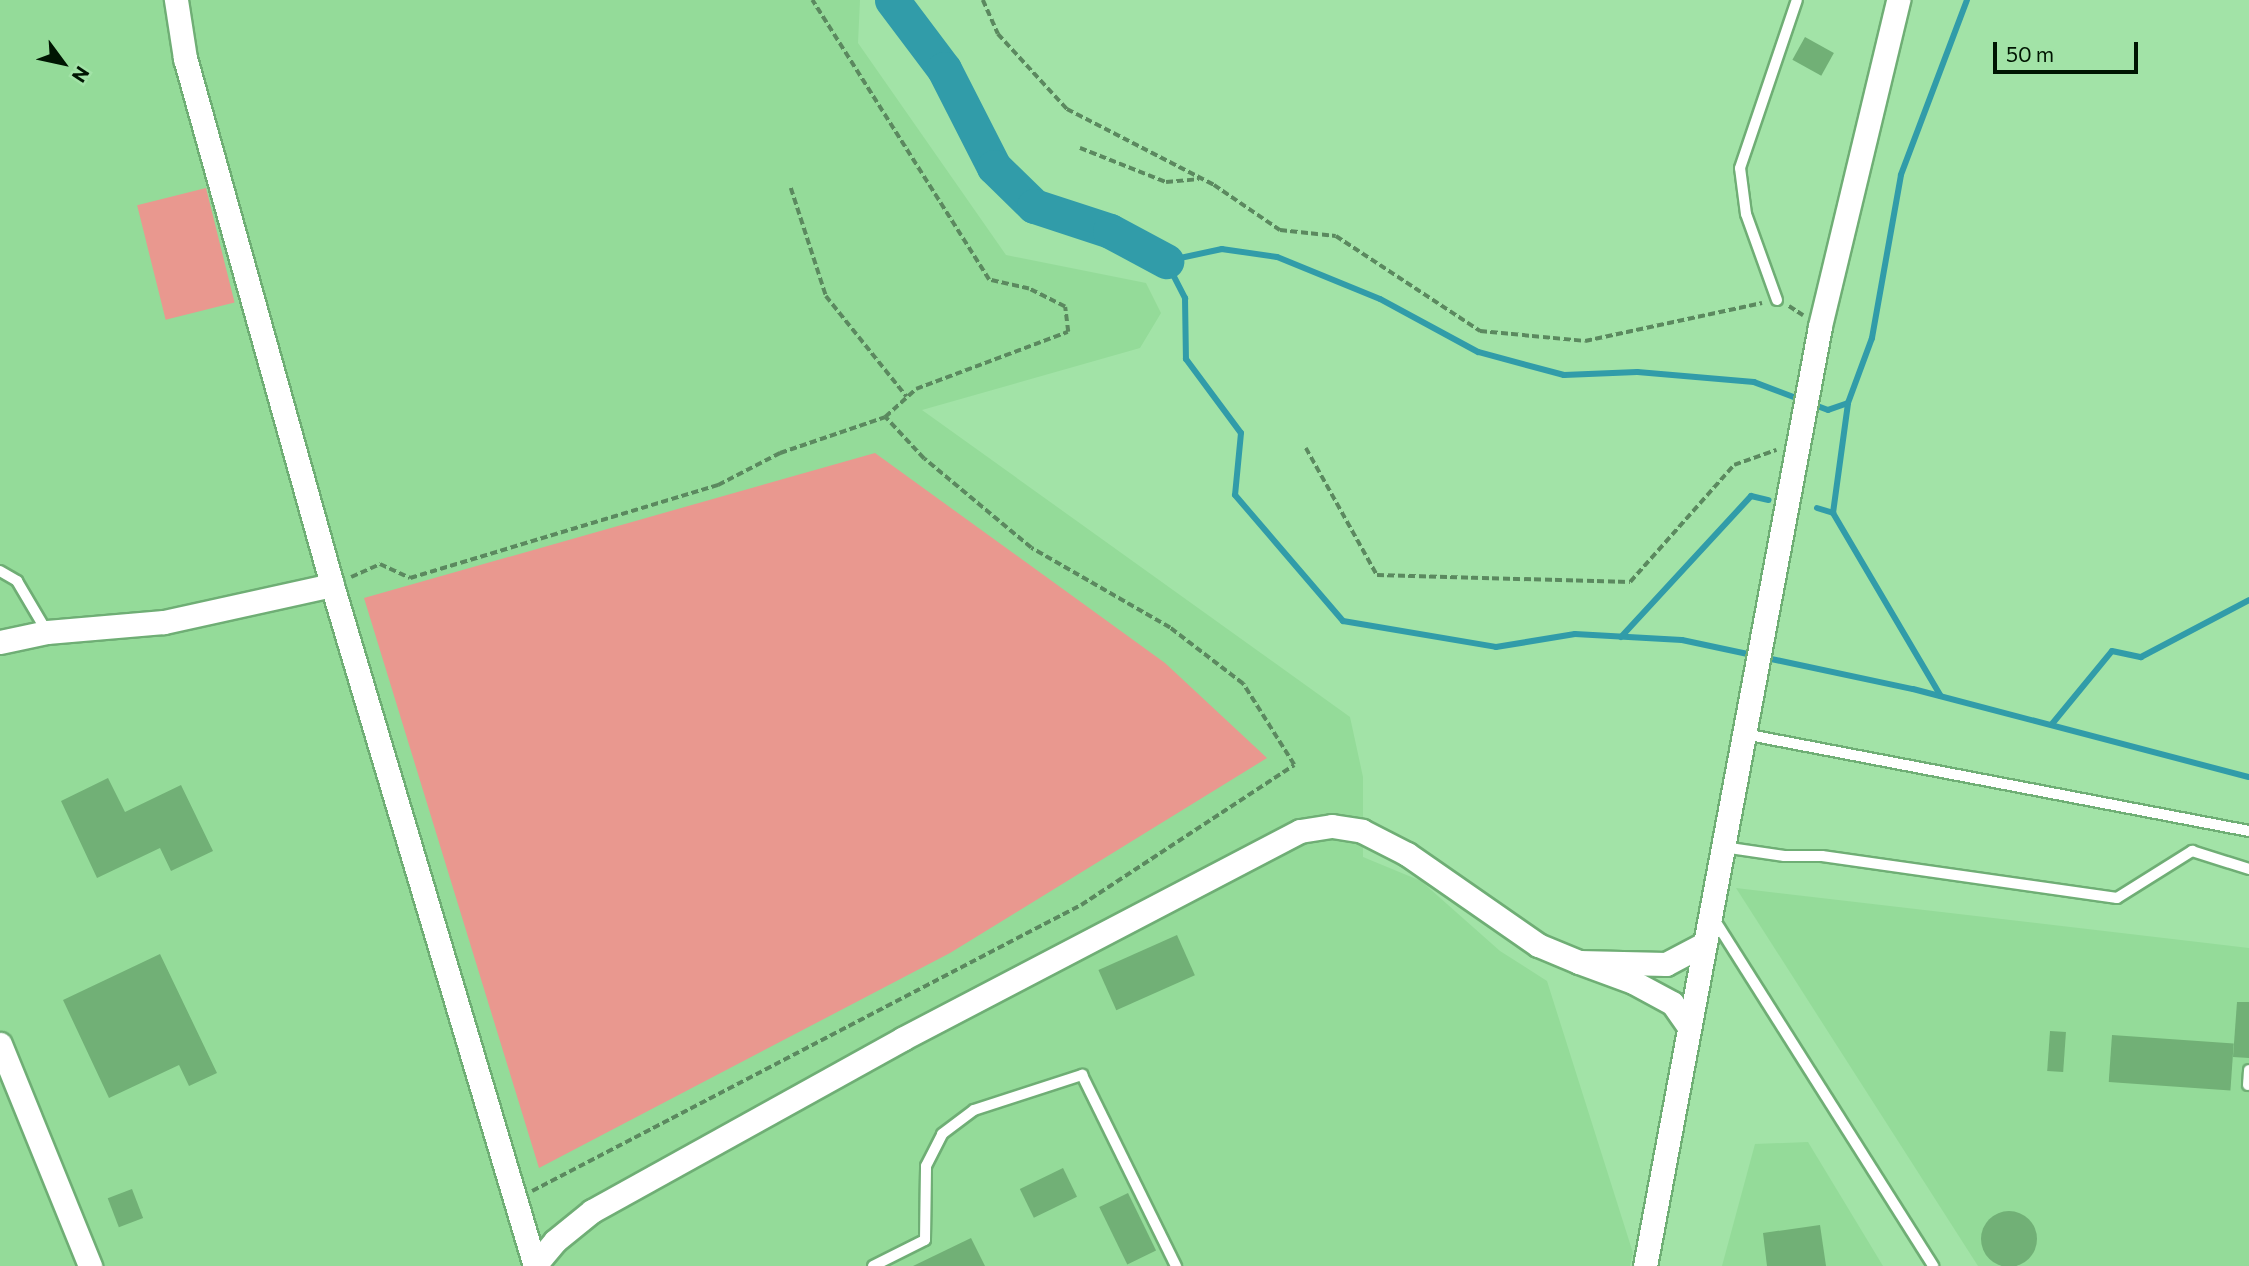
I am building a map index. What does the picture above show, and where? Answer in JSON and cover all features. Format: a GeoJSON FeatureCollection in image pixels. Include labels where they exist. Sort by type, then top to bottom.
{"type":"FeatureCollection","features":[{"type":"Feature","properties":{"kind":"street"},"geometry":{"type":"LineString","coordinates":[[176,0],[185,58],[332,585],[535,1266]]}},
{"type":"Feature","properties":{"kind":"street"},"geometry":{"type":"LineString","coordinates":[[1645,1266],[1819,326],[1881,61],[1898,0]]}},
{"type":"Feature","properties":{"kind":"street"},"geometry":{"type":"LineString","coordinates":[[1881,61],[1906,0]]}},
{"type":"Feature","properties":{"kind":"street"},"geometry":{"type":"LineString","coordinates":[[0,642],[47,632],[164,622],[332,585]]}},
{"type":"Feature","properties":{"kind":"street"},"geometry":{"type":"LineString","coordinates":[[535,1266],[555,1241],[592,1212],[902,1039],[1300,831],[1332,826],[1362,831],[1407,854],[1538,945],[1633,982],[1672,1003],[1689,1027]]}},
{"type":"Feature","properties":{"kind":"street"},"geometry":{"type":"LineString","coordinates":[[1578,962],[1667,964],[1704,944]]}},
{"type":"Feature","properties":{"kind":"street"},"geometry":{"type":"LineString","coordinates":[[0,1044],[90,1266]]}},
{"type":"Feature","properties":{"kind":"lane"},"geometry":{"type":"LineString","coordinates":[[1777,300],[1746,214],[1741,168],[1797,0]]}},
{"type":"Feature","properties":{"kind":"lane"},"geometry":{"type":"LineString","coordinates":[[0,572],[17,581],[47,632]]}},
{"type":"Feature","properties":{"kind":"lane"},"geometry":{"type":"LineString","coordinates":[[1744,734],[2249,831]]}},
{"type":"Feature","properties":{"kind":"lane"},"geometry":{"type":"LineString","coordinates":[[1723,847],[1784,856],[1822,856],[2117,898],[2192,851],[2249,869]]}},
{"type":"Feature","properties":{"kind":"lane"},"geometry":{"type":"LineString","coordinates":[[1710,914],[1933,1266]]}},
{"type":"Feature","properties":{"kind":"lane"},"geometry":{"type":"LineString","coordinates":[[2248,1085],[2249,1070]]}},
{"type":"Feature","properties":{"kind":"lane"},"geometry":{"type":"LineString","coordinates":[[873,1266],[925,1240],[926,1166],[942,1134],[974,1110],[1082,1075],[1176,1266]]}},
{"type":"Feature","properties":{"kind":"path"},"geometry":{"type":"LineString","coordinates":[[332,585],[380,564],[410,578],[587,527],[718,485],[780,453],[885,417],[916,389],[1068,332],[1065,307],[1029,289],[989,280],[812,0]]}},
{"type":"Feature","properties":{"kind":"path"},"geometry":{"type":"LineString","coordinates":[[984,0],[998,34],[1067,109],[1201,178],[1280,230],[1336,236],[1480,331],[1585,341],[1777,300],[1819,326]]}},
{"type":"Feature","properties":{"kind":"path"},"geometry":{"type":"LineString","coordinates":[[1080,148],[1166,182],[1201,178]]}},
{"type":"Feature","properties":{"kind":"path"},"geometry":{"type":"LineString","coordinates":[[791,188],[826,296],[907,397]]}},
{"type":"Feature","properties":{"kind":"path"},"geometry":{"type":"LineString","coordinates":[[514,1201],[1081,905],[1294,765],[1243,684],[1170,628],[1031,548],[924,459],[885,417]]}},
{"type":"Feature","properties":{"kind":"path"},"geometry":{"type":"LineString","coordinates":[[1306,448],[1377,575],[1630,582],[1734,465],[1799,436]]}},
{"type":"Feature","properties":{"kind":"shaded area"},"geometry":{"type":"Polygon","coordinates":[[[0,0],[860,0],[858,43],[1006,255],[1146,283],[1161,313],[1140,348],[922,410],[1350,717],[1363,777],[1363,857],[1421,881],[1500,951],[1547,981],[1633,1253],[1630,1266],[0,1266],[0,0]]]}},
{"type":"Feature","properties":{"kind":"shaded area"},"geometry":{"type":"Polygon","coordinates":[[[206,188],[235,302],[166,320],[137,205],[206,188]]]}},
{"type":"Feature","properties":{"kind":"shaded area"},"geometry":{"type":"Polygon","coordinates":[[[875,453],[1165,663],[1267,758],[950,953],[539,1168],[364,598],[875,453]]]}},
{"type":"Feature","properties":{"kind":"shaded area"},"geometry":{"type":"Polygon","coordinates":[[[1736,888],[2249,948],[2249,1266],[1978,1266],[1736,888]]]}},
{"type":"Feature","properties":{"kind":"shaded area"},"geometry":{"type":"Polygon","coordinates":[[[1808,1142],[1883,1266],[1722,1266],[1755,1144],[1808,1142]]]}},
{"type":"Feature","properties":{"kind":"building"},"geometry":{"type":"Polygon","coordinates":[[[1805,37],[1834,53],[1821,76],[1792,60],[1805,37]]]}},
{"type":"Feature","properties":{"kind":"building"},"geometry":{"type":"Polygon","coordinates":[[[108,778],[125,812],[181,785],[213,851],[171,871],[160,848],[97,878],[61,801],[108,778]]]}},
{"type":"Feature","properties":{"kind":"building"},"geometry":{"type":"Polygon","coordinates":[[[1177,935],[1195,975],[1116,1010],[1098,970],[1177,935]]]}},
{"type":"Feature","properties":{"kind":"building"},"geometry":{"type":"Polygon","coordinates":[[[160,954],[217,1073],[189,1086],[179,1065],[109,1098],[63,1000],[160,954]]]}},
{"type":"Feature","properties":{"kind":"building"},"geometry":{"type":"Polygon","coordinates":[[[2237,1002],[2249,1002],[2249,1058],[2233,1057],[2237,1002]]]}},
{"type":"Feature","properties":{"kind":"building"},"geometry":{"type":"Polygon","coordinates":[[[2050,1031],[2066,1032],[2063,1072],[2047,1071],[2050,1031]]]}},
{"type":"Feature","properties":{"kind":"building"},"geometry":{"type":"Polygon","coordinates":[[[2112,1035],[2234,1044],[2230,1090],[2109,1082],[2112,1035]]]}},
{"type":"Feature","properties":{"kind":"building"},"geometry":{"type":"Polygon","coordinates":[[[1063,1168],[1077,1197],[1034,1218],[1020,1189],[1063,1168]]]}},
{"type":"Feature","properties":{"kind":"building"},"geometry":{"type":"Polygon","coordinates":[[[132,1189],[143,1218],[119,1227],[108,1198],[132,1189]]]}},
{"type":"Feature","properties":{"kind":"building"},"geometry":{"type":"Polygon","coordinates":[[[1128,1193],[1156,1251],[1127,1265],[1099,1207],[1128,1193]]]}},
{"type":"Feature","properties":{"kind":"building"},"geometry":{"type":"Polygon","coordinates":[[[2004,1211],[2014,1211],[2029,1219],[2035,1228],[2035,1250],[2029,1259],[2014,1267],[2004,1267],[1986,1255],[1981,1244],[1981,1234],[1993,1216],[2004,1211]]]}},
{"type":"Feature","properties":{"kind":"building"},"geometry":{"type":"Polygon","coordinates":[[[1820,1225],[1826,1266],[1767,1266],[1763,1233],[1820,1225]]]}},
{"type":"Feature","properties":{"kind":"building"},"geometry":{"type":"Polygon","coordinates":[[[971,1238],[985,1266],[913,1266],[971,1238]]]}},
{"type":"Feature","properties":{"kind":"waterway"},"geometry":{"type":"LineString","coordinates":[[892,0],[944,69],[994,167],[1034,206],[1110,231],[1166,261]]}},
{"type":"Feature","properties":{"kind":"waterway"},"geometry":{"type":"LineString","coordinates":[[1967,0],[1901,175],[1872,338],[1848,403],[1828,410],[1754,382],[1637,372],[1564,375],[1478,352],[1380,299],[1277,257],[1222,249],[1166,261],[1185,298],[1186,359],[1241,433],[1235,495],[1343,621],[1496,647],[1575,634],[1682,640],[1913,689],[2249,777]]}},
{"type":"Feature","properties":{"kind":"waterway"},"geometry":{"type":"LineString","coordinates":[[1833,513],[1848,403]]}},
{"type":"Feature","properties":{"kind":"waterway"},"geometry":{"type":"LineString","coordinates":[[1621,637],[1751,496],[1769,500]]}},
{"type":"Feature","properties":{"kind":"waterway"},"geometry":{"type":"LineString","coordinates":[[1817,508],[1833,513],[1941,696]]}},
{"type":"Feature","properties":{"kind":"waterway"},"geometry":{"type":"LineString","coordinates":[[2052,724],[2112,651],[2141,657],[2249,600]]}}]}
